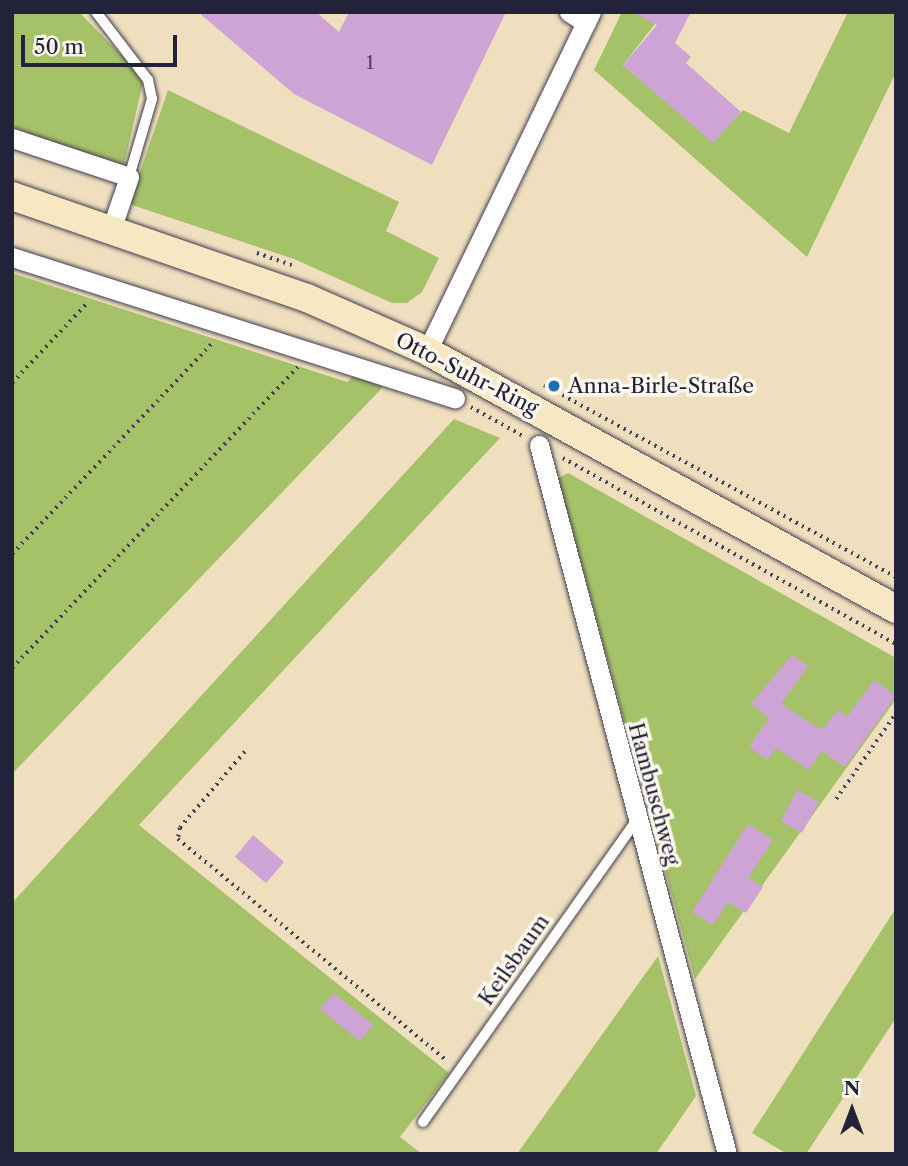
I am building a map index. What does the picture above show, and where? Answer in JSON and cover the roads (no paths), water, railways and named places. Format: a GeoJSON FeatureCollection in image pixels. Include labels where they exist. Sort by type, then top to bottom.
{"type":"FeatureCollection","features":[{"type":"Feature","properties":{"kind":"street"},"geometry":{"type":"LineString","coordinates":[[427,351],[589,18],[569,12]]}},
{"type":"Feature","properties":{"kind":"street"},"geometry":{"type":"LineString","coordinates":[[12,138],[129,177],[112,227]]}},
{"type":"Feature","properties":{"kind":"street","name":"Otto-Suhr-Ring"},"geometry":{"type":"LineString","coordinates":[[12,196],[112,227],[306,298],[427,351],[896,609]]}},
{"type":"Feature","properties":{"kind":"street"},"geometry":{"type":"LineString","coordinates":[[12,257],[105,284],[454,398]]}},
{"type":"Feature","properties":{"kind":"street","name":"Hambuschweg"},"geometry":{"type":"LineString","coordinates":[[539,444],[727,1154]]}},
{"type":"Feature","properties":{"kind":"lane"},"geometry":{"type":"LineString","coordinates":[[96,12],[148,80],[152,99],[129,177]]}},
{"type":"Feature","properties":{"kind":"lane","name":"Keilsbaum"},"geometry":{"type":"LineString","coordinates":[[423,1122],[637,820]]}},
{"type":"Feature","properties":{"kind":"place","name":"Anna-Birle-Straße"},"geometry":{"type":"Point","coordinates":[554,386]}}]}
